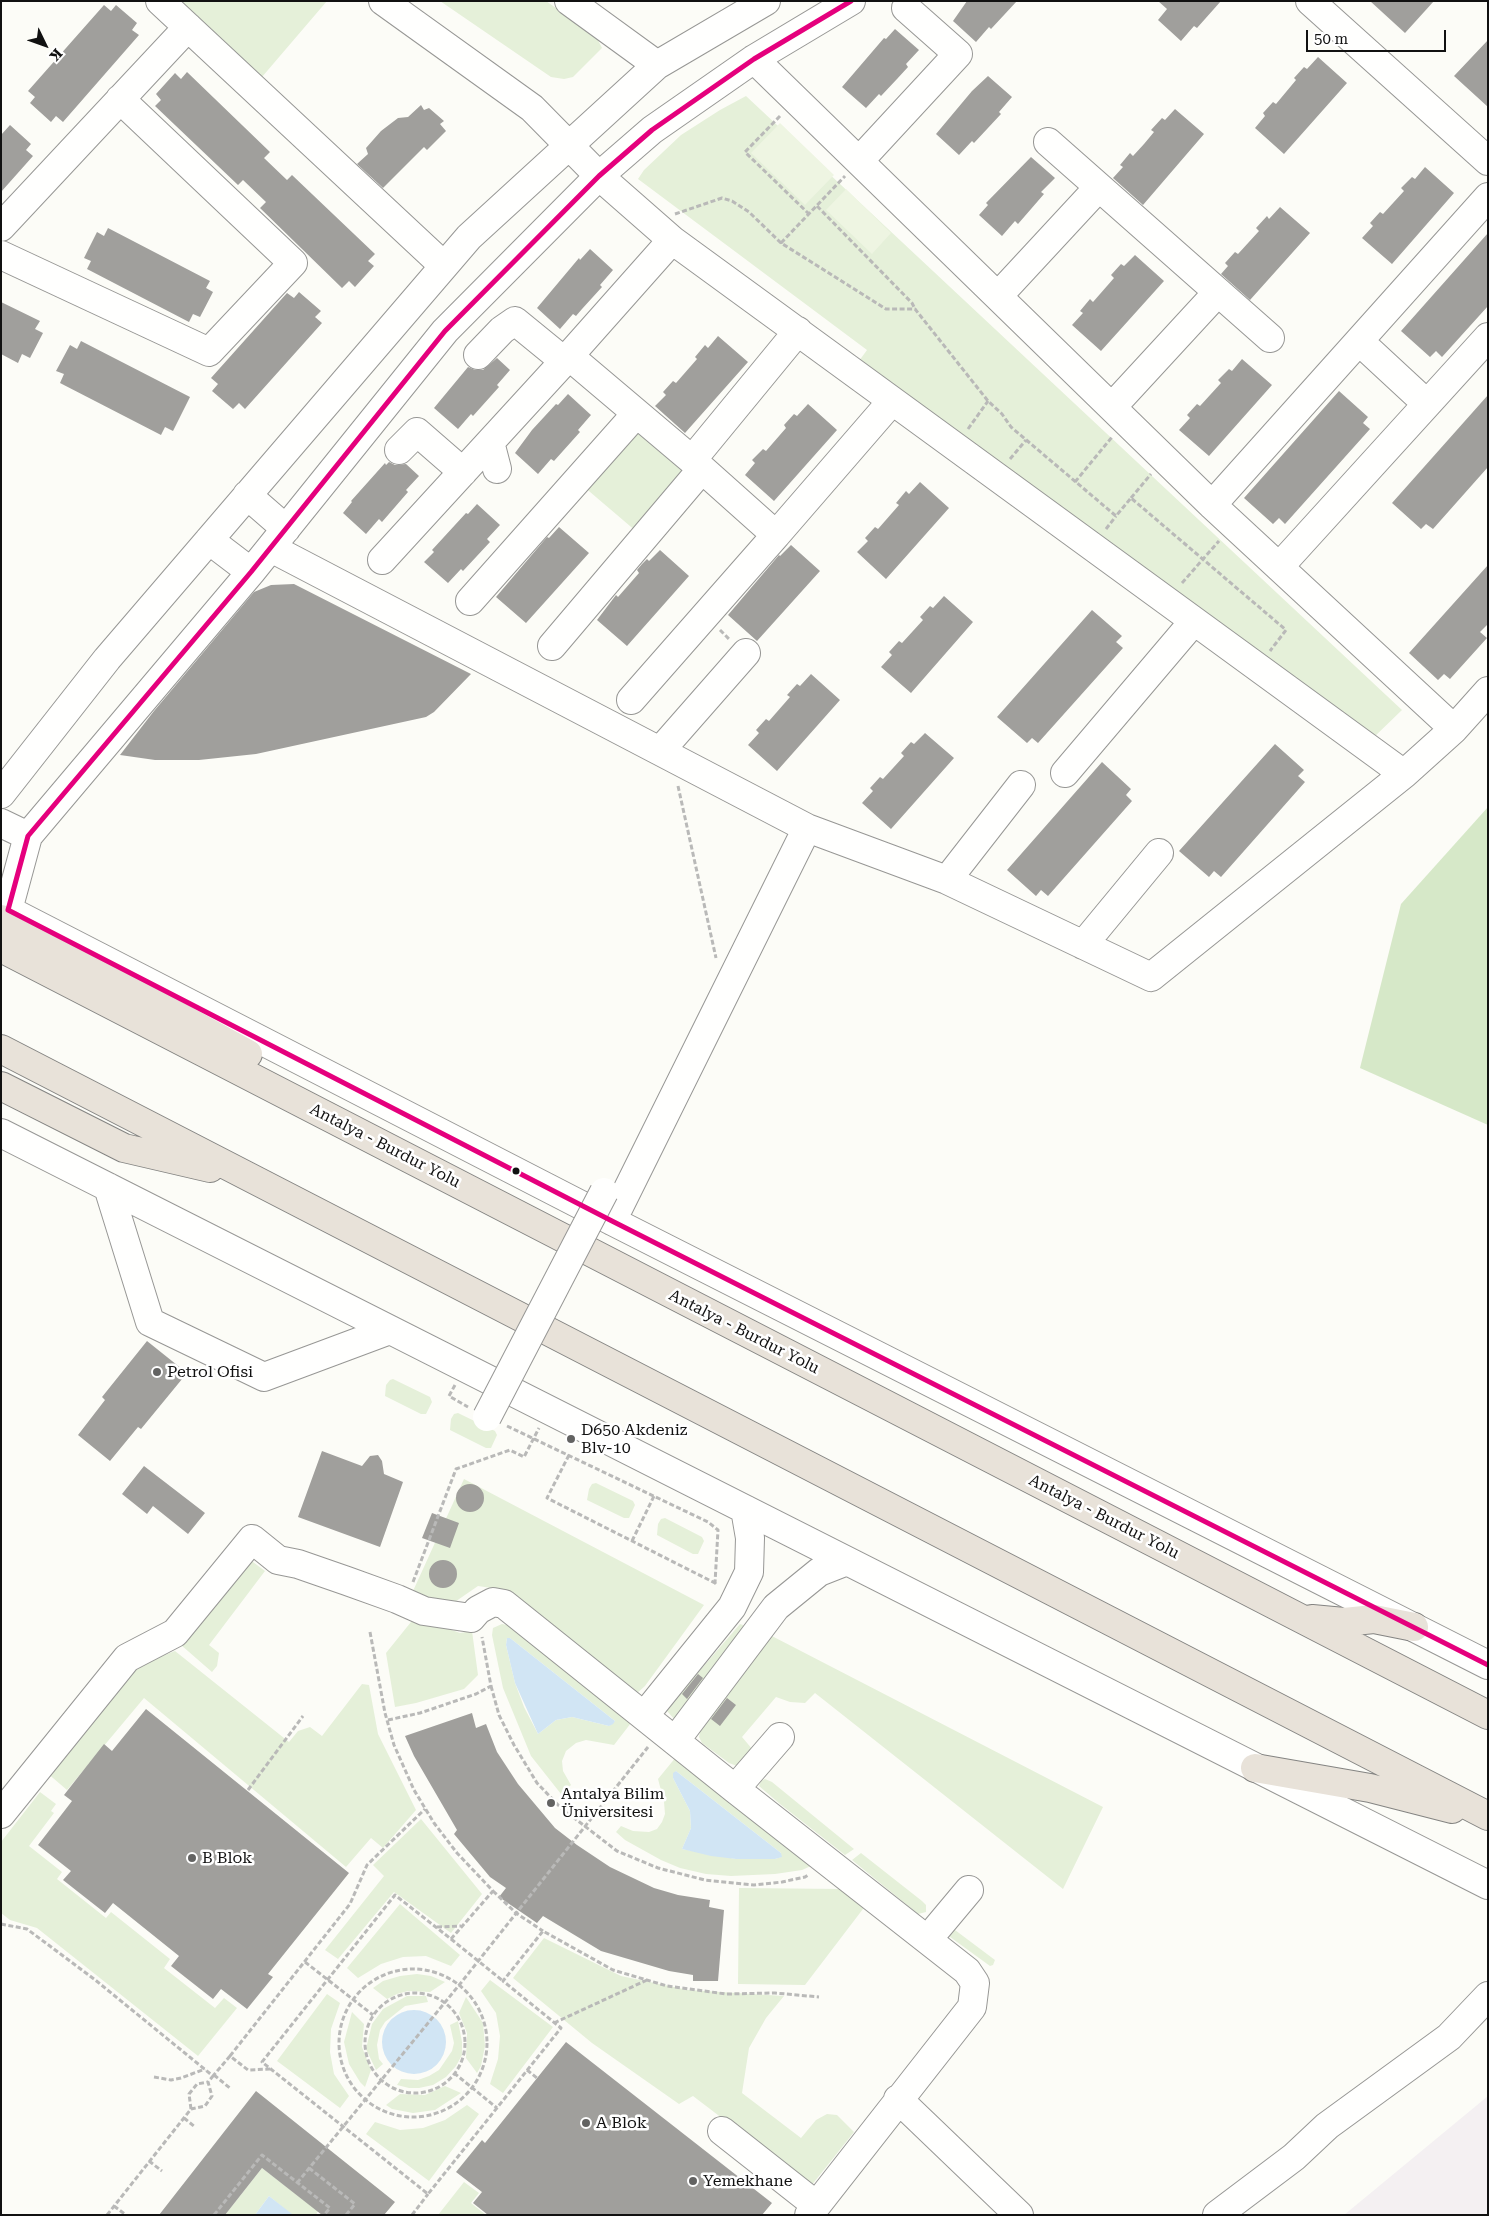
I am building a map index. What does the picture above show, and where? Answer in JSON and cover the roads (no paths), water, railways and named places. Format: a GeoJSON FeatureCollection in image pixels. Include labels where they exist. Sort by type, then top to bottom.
{"type":"FeatureCollection","features":[{"type":"Feature","properties":{"kind":"highway"},"geometry":{"type":"LineString","coordinates":[[3,910],[441,1160],[513,1212]]}},
{"type":"Feature","properties":{"kind":"highway","name":"Antalya - Burdur Yolu"},"geometry":{"type":"LineString","coordinates":[[1,948],[1488,1716]]}},
{"type":"Feature","properties":{"kind":"highway"},"geometry":{"type":"LineString","coordinates":[[1,1049],[1488,1817]]}},
{"type":"Feature","properties":{"kind":"highway"},"geometry":{"type":"LineString","coordinates":[[1,1086],[124,1148],[250,1177]]}},
{"type":"Feature","properties":{"kind":"highway"},"geometry":{"type":"LineString","coordinates":[[1300,1618],[1344,1622],[1374,1620],[1414,1627]]}},
{"type":"Feature","properties":{"kind":"highway"},"geometry":{"type":"LineString","coordinates":[[1255,1768],[1370,1788],[1488,1817]]}},
{"type":"Feature","properties":{"kind":"street"},"geometry":{"type":"LineString","coordinates":[[160,1],[444,266]]}},
{"type":"Feature","properties":{"kind":"street"},"geometry":{"type":"LineString","coordinates":[[382,1],[532,108],[599,176],[672,240],[1404,774]]}},
{"type":"Feature","properties":{"kind":"street"},"geometry":{"type":"LineString","coordinates":[[569,1],[657,65]]}},
{"type":"Feature","properties":{"kind":"street"},"geometry":{"type":"LineString","coordinates":[[851,1],[754,59],[652,130],[599,176],[445,331],[251,572],[28,836],[3,910],[1488,1665]]}},
{"type":"Feature","properties":{"kind":"street"},"geometry":{"type":"LineString","coordinates":[[1310,1],[1488,160]]}},
{"type":"Feature","properties":{"kind":"street"},"geometry":{"type":"LineString","coordinates":[[1,794],[107,659],[469,237],[657,65],[755,4]]}},
{"type":"Feature","properties":{"kind":"street"},"geometry":{"type":"LineString","coordinates":[[859,161],[958,54],[906,8]]}},
{"type":"Feature","properties":{"kind":"street"},"geometry":{"type":"LineString","coordinates":[[1,227],[188,27]]}},
{"type":"Feature","properties":{"kind":"street"},"geometry":{"type":"LineString","coordinates":[[754,59],[1212,505],[1454,729]]}},
{"type":"Feature","properties":{"kind":"street"},"geometry":{"type":"LineString","coordinates":[[1,255],[209,352],[293,263],[120,99]]}},
{"type":"Feature","properties":{"kind":"street"},"geometry":{"type":"LineString","coordinates":[[1048,142],[1270,338]]}},
{"type":"Feature","properties":{"kind":"street"},"geometry":{"type":"LineString","coordinates":[[998,296],[1099,186]]}},
{"type":"Feature","properties":{"kind":"street"},"geometry":{"type":"LineString","coordinates":[[1212,505],[1488,197]]}},
{"type":"Feature","properties":{"kind":"street"},"geometry":{"type":"LineString","coordinates":[[382,560],[672,240]]}},
{"type":"Feature","properties":{"kind":"street"},"geometry":{"type":"LineString","coordinates":[[1119,414],[1218,292]]}},
{"type":"Feature","properties":{"kind":"street"},"geometry":{"type":"LineString","coordinates":[[478,355],[502,330],[516,321],[636,414],[776,535]]}},
{"type":"Feature","properties":{"kind":"street"},"geometry":{"type":"LineString","coordinates":[[552,646],[697,465],[798,331]]}},
{"type":"Feature","properties":{"kind":"street"},"geometry":{"type":"LineString","coordinates":[[1278,567],[1488,337]]}},
{"type":"Feature","properties":{"kind":"street"},"geometry":{"type":"LineString","coordinates":[[1359,341],[1427,404]]}},
{"type":"Feature","properties":{"kind":"street"},"geometry":{"type":"LineString","coordinates":[[631,700],[892,401]]}},
{"type":"Feature","properties":{"kind":"street"},"geometry":{"type":"LineString","coordinates":[[470,601],[636,414]]}},
{"type":"Feature","properties":{"kind":"street"},"geometry":{"type":"LineString","coordinates":[[399,450],[417,432],[463,472]]}},
{"type":"Feature","properties":{"kind":"street"},"geometry":{"type":"LineString","coordinates":[[490,442],[497,469]]}},
{"type":"Feature","properties":{"kind":"street"},"geometry":{"type":"LineString","coordinates":[[248,495],[279,538],[666,754],[807,828],[947,880],[1151,977],[1404,774],[1454,729],[1488,691]]}},
{"type":"Feature","properties":{"kind":"street"},"geometry":{"type":"LineString","coordinates":[[209,540],[251,572]]}},
{"type":"Feature","properties":{"kind":"street"},"geometry":{"type":"LineString","coordinates":[[1065,773],[1194,621]]}},
{"type":"Feature","properties":{"kind":"street"},"geometry":{"type":"LineString","coordinates":[[666,754],[746,653]]}},
{"type":"Feature","properties":{"kind":"street"},"geometry":{"type":"LineString","coordinates":[[947,880],[1021,785]]}},
{"type":"Feature","properties":{"kind":"street"},"geometry":{"type":"LineString","coordinates":[[1,823],[28,836]]}},
{"type":"Feature","properties":{"kind":"street"},"geometry":{"type":"LineString","coordinates":[[612,1221],[807,828]]}},
{"type":"Feature","properties":{"kind":"street"},"geometry":{"type":"LineString","coordinates":[[1083,945],[1159,854]]}},
{"type":"Feature","properties":{"kind":"street"},"geometry":{"type":"LineString","coordinates":[[1,1133],[1488,1886]]}},
{"type":"Feature","properties":{"kind":"street"},"geometry":{"type":"LineString","coordinates":[[108,1186],[150,1322],[264,1378],[390,1330]]}},
{"type":"Feature","properties":{"kind":"street"},"geometry":{"type":"LineString","coordinates":[[487,1417],[604,1192]]}},
{"type":"Feature","properties":{"kind":"street"},"geometry":{"type":"LineString","coordinates":[[660,1729],[732,1607],[749,1572],[750,1538],[745,1509]]}},
{"type":"Feature","properties":{"kind":"street"},"geometry":{"type":"LineString","coordinates":[[1,1814],[127,1658],[175,1632],[252,1538],[278,1560],[298,1564],[397,1599],[424,1611],[471,1618],[478,1610],[493,1602],[504,1604],[735,1789],[928,1939],[967,1971],[975,1983],[972,2007],[898,2098],[812,2210],[722,2131]]}},
{"type":"Feature","properties":{"kind":"street"},"geometry":{"type":"LineString","coordinates":[[660,1729],[776,1607],[819,1572],[847,1561]]}},
{"type":"Feature","properties":{"kind":"street"},"geometry":{"type":"LineString","coordinates":[[735,1789],[780,1736]]}},
{"type":"Feature","properties":{"kind":"street"},"geometry":{"type":"LineString","coordinates":[[928,1939],[969,1890]]}},
{"type":"Feature","properties":{"kind":"street"},"geometry":{"type":"LineString","coordinates":[[1217,2215],[1294,2157],[1326,2126],[1450,2037],[1488,1996]]}},
{"type":"Feature","properties":{"kind":"street"},"geometry":{"type":"LineString","coordinates":[[898,2098],[1019,2215]]}},
{"type":"Feature","properties":{"kind":"water"},"geometry":{"type":"Polygon","coordinates":[[[507,1638],[510,1638],[615,1721],[613,1724],[609,1726],[572,1717],[556,1720],[538,1734],[515,1683],[506,1645],[507,1638]]]}},
{"type":"Feature","properties":{"kind":"water"},"geometry":{"type":"Polygon","coordinates":[[[676,1771],[781,1853],[782,1857],[775,1859],[736,1859],[711,1856],[682,1849],[691,1828],[690,1811],[673,1778],[673,1773],[676,1771]]]}},
{"type":"Feature","properties":{"kind":"water"},"geometry":{"type":"Polygon","coordinates":[[[414,2010],[426,2012],[437,2019],[444,2030],[446,2042],[444,2054],[437,2065],[426,2072],[414,2074],[402,2072],[391,2065],[384,2054],[382,2042],[384,2030],[391,2019],[402,2012],[414,2010]]]}},
{"type":"Feature","properties":{"kind":"water"},"geometry":{"type":"Polygon","coordinates":[[[269,2196],[292,2214],[292,2215],[255,2215],[269,2196]]]}},
{"type":"Feature","properties":{"kind":"place","name":"Petrol Ofisi"},"geometry":{"type":"Point","coordinates":[157,1372]}},
{"type":"Feature","properties":{"kind":"place","name":"D650 Akdeniz Blv-10"},"geometry":{"type":"Point","coordinates":[571,1439]}},
{"type":"Feature","properties":{"kind":"place","name":"Antalya Bilim Üniversitesi"},"geometry":{"type":"Point","coordinates":[551,1803]}},
{"type":"Feature","properties":{"kind":"place","name":"B Blok"},"geometry":{"type":"Point","coordinates":[192,1858]}},
{"type":"Feature","properties":{"kind":"place","name":"A Blok"},"geometry":{"type":"Point","coordinates":[586,2123]}},
{"type":"Feature","properties":{"kind":"place","name":"Yemekhane"},"geometry":{"type":"Point","coordinates":[693,2181]}}]}
